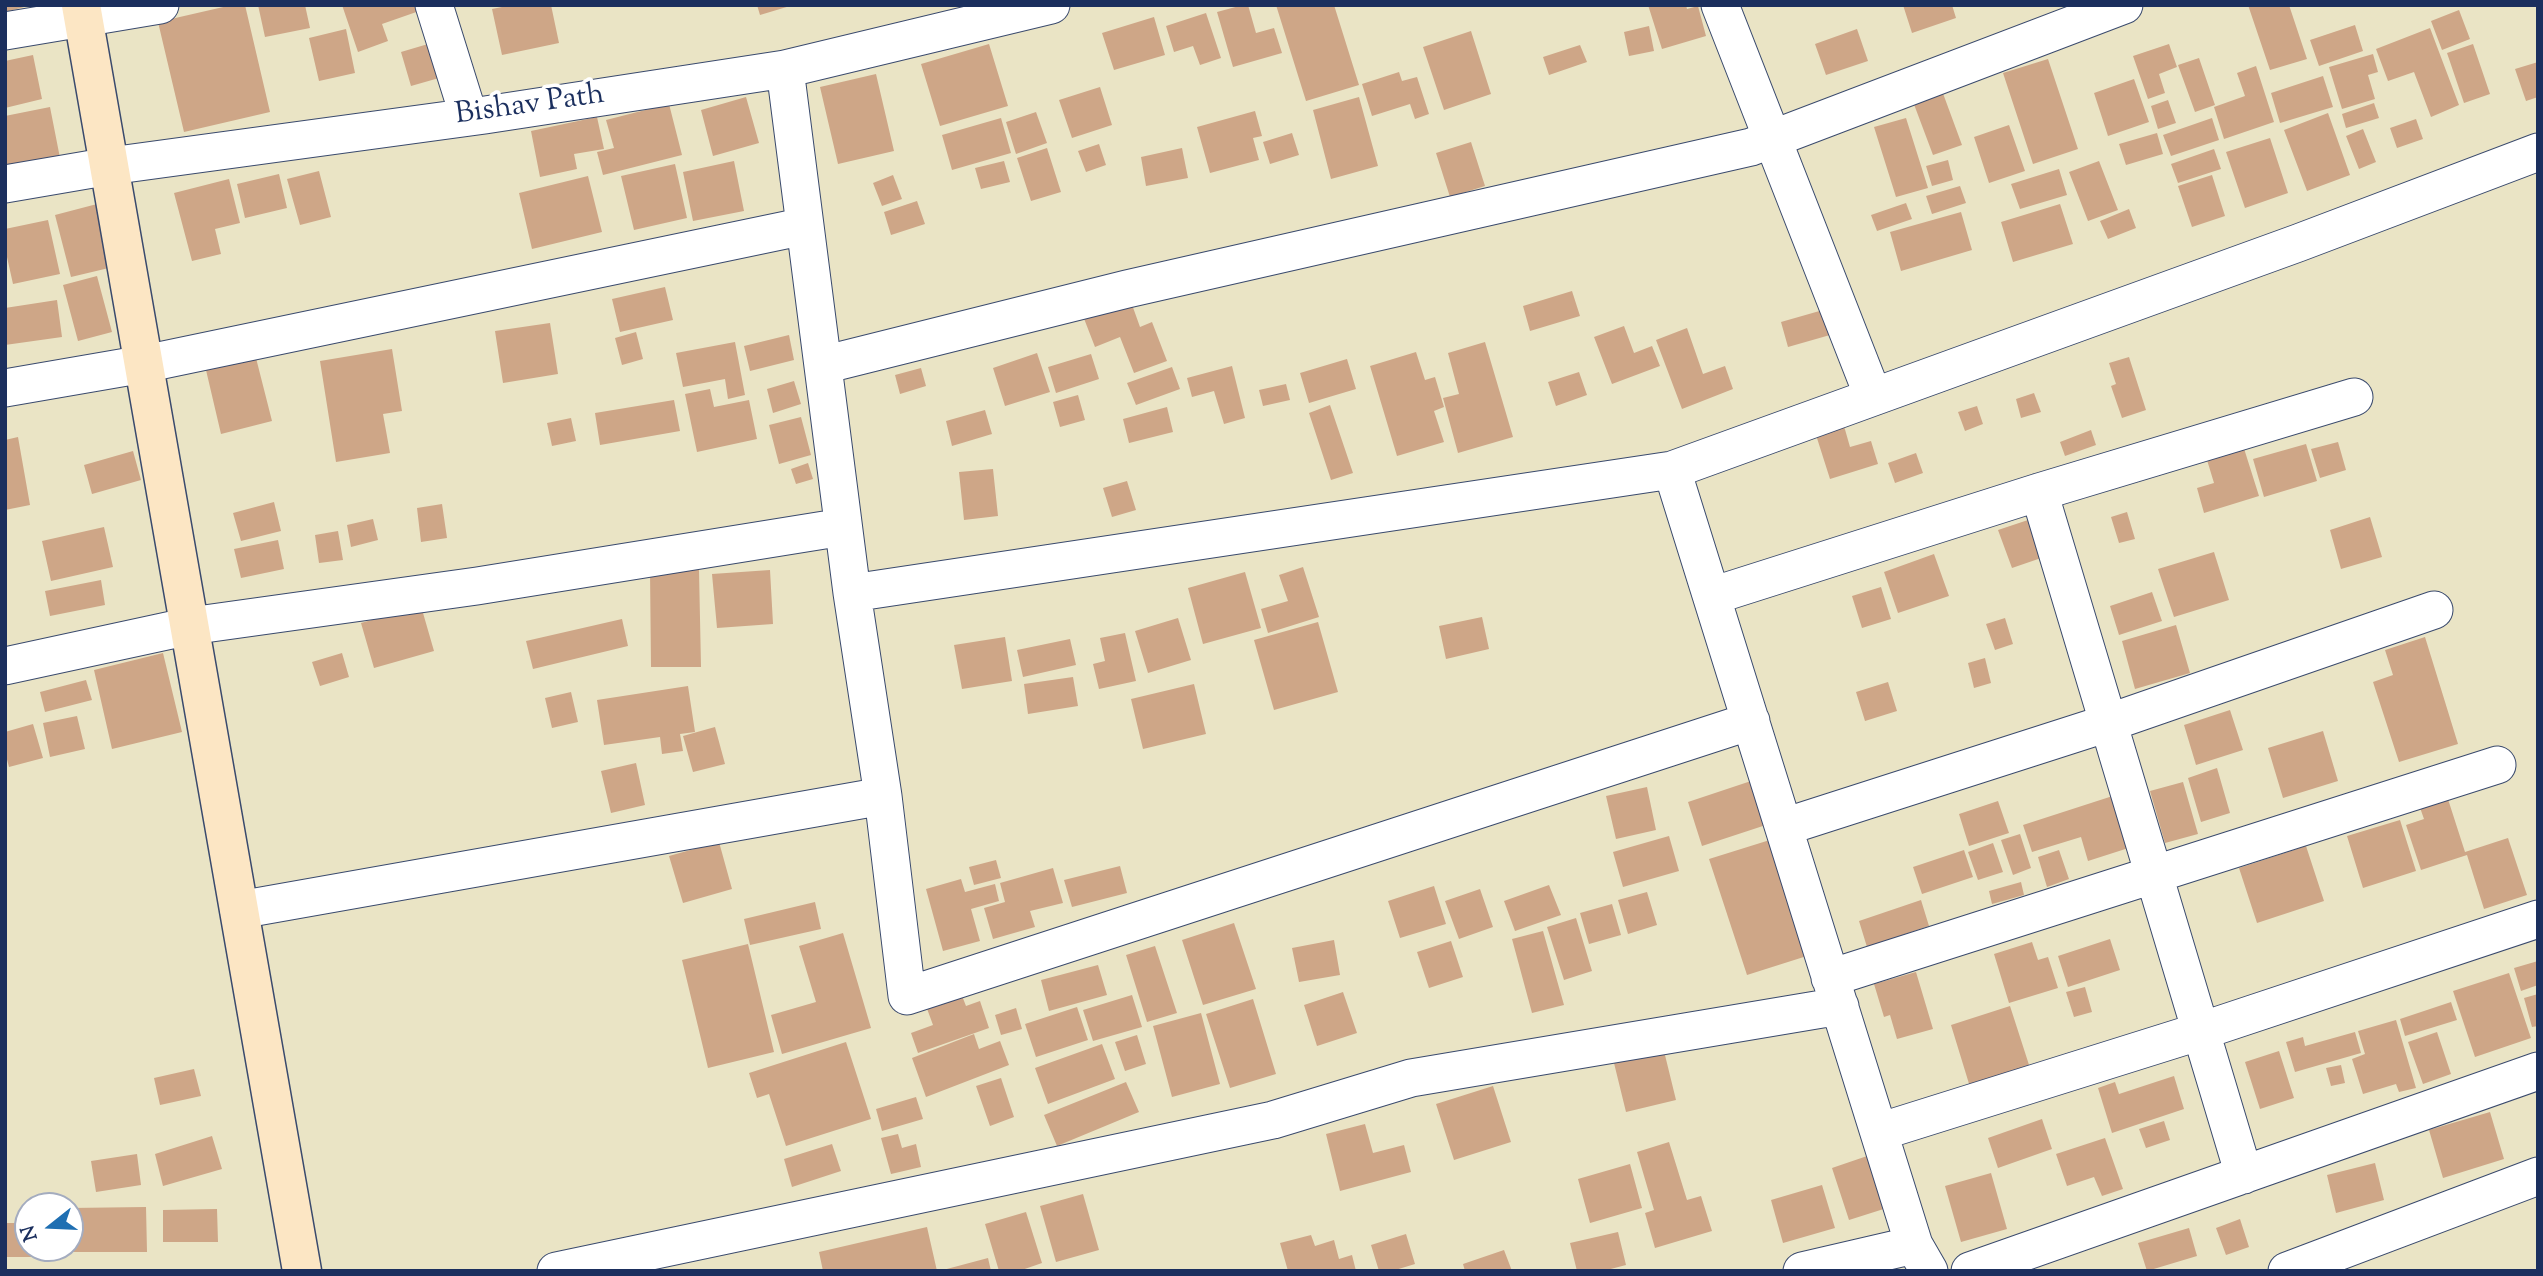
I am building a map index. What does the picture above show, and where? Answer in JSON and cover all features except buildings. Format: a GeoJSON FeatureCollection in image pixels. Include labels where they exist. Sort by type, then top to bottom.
{"type":"FeatureCollection","features":[{"type":"Feature","properties":{"kind":"street"},"geometry":{"type":"LineString","coordinates":[[5,31],[82,12],[160,5]]}},
{"type":"Feature","properties":{"kind":"street"},"geometry":{"type":"LineString","coordinates":[[434,5],[469,117]]}},
{"type":"Feature","properties":{"kind":"street","name":"Bishav Path"},"geometry":{"type":"LineString","coordinates":[[5,184],[110,166],[469,117],[785,69],[965,15],[1051,5]]}},
{"type":"Feature","properties":{"kind":"street"},"geometry":{"type":"LineString","coordinates":[[1720,5],[1873,396]]}},
{"type":"Feature","properties":{"kind":"street"},"geometry":{"type":"LineString","coordinates":[[823,365],[1126,289],[1737,150],[2124,5]]}},
{"type":"Feature","properties":{"kind":"street"},"geometry":{"type":"LineString","coordinates":[[82,12],[302,1271]]}},
{"type":"Feature","properties":{"kind":"street"},"geometry":{"type":"LineString","coordinates":[[785,69],[843,527],[883,796],[907,996],[1751,721]]}},
{"type":"Feature","properties":{"kind":"street"},"geometry":{"type":"LineString","coordinates":[[852,593],[1672,470],[2298,243],[2538,152]]}},
{"type":"Feature","properties":{"kind":"street"},"geometry":{"type":"LineString","coordinates":[[5,388],[144,364],[805,226]]}},
{"type":"Feature","properties":{"kind":"street"},"geometry":{"type":"LineString","coordinates":[[1712,596],[2039,492],[2354,397]]}},
{"type":"Feature","properties":{"kind":"street"},"geometry":{"type":"LineString","coordinates":[[1672,470],[1879,1132],[1922,1258],[1802,1271]]}},
{"type":"Feature","properties":{"kind":"street"},"geometry":{"type":"LineString","coordinates":[[2039,492],[2244,1175]]}},
{"type":"Feature","properties":{"kind":"street"},"geometry":{"type":"LineString","coordinates":[[5,666],[190,626],[477,586],[843,527]]}},
{"type":"Feature","properties":{"kind":"street"},"geometry":{"type":"LineString","coordinates":[[1784,827],[2108,723],[2434,610]]}},
{"type":"Feature","properties":{"kind":"street"},"geometry":{"type":"LineString","coordinates":[[556,1271],[1273,1120],[1411,1078],[1835,992],[2154,876],[2497,765]]}},
{"type":"Feature","properties":{"kind":"street"},"geometry":{"type":"LineString","coordinates":[[239,910],[883,796]]}},
{"type":"Feature","properties":{"kind":"street"},"geometry":{"type":"LineString","coordinates":[[1879,1132],[2201,1031],[2538,919]]}},
{"type":"Feature","properties":{"kind":"street"},"geometry":{"type":"LineString","coordinates":[[1970,1271],[2538,1071]]}},
{"type":"Feature","properties":{"kind":"street"},"geometry":{"type":"LineString","coordinates":[[2287,1271],[2538,1176]]}}]}
